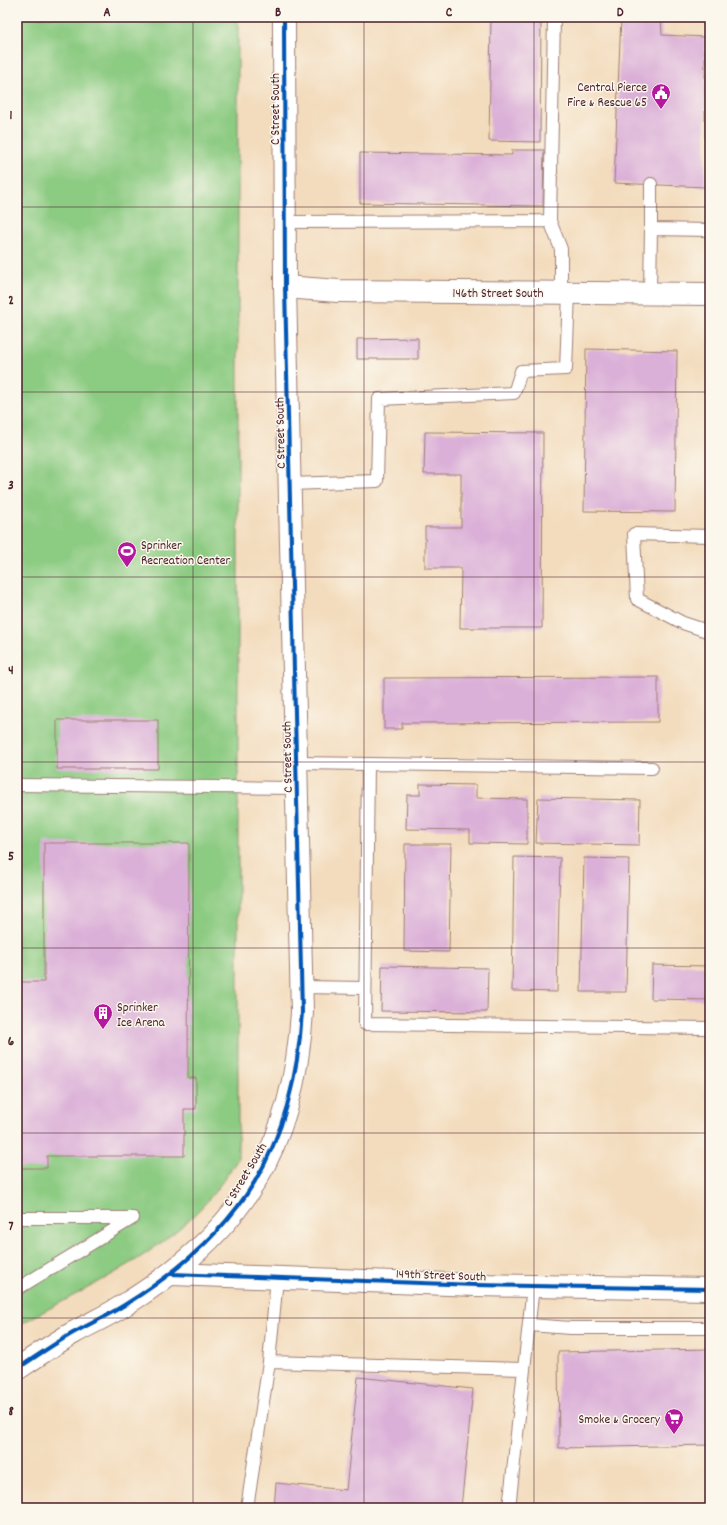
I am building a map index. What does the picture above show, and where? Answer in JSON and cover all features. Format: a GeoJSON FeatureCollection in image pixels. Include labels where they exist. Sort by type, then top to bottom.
{"type":"FeatureCollection","features":[{"type":"Feature","properties":{"kind":"street","name":"C Street South"},"geometry":{"type":"LineString","coordinates":[[17,1369],[73,1333],[126,1305],[171,1274],[206,1245],[228,1221],[269,1157],[285,1117],[295,1078],[300,1044],[302,987],[285,287],[284,17]]}},
{"type":"Feature","properties":{"kind":"street","name":"146th Street South"},"geometry":{"type":"LineString","coordinates":[[285,287],[338,291],[710,294]]}},
{"type":"Feature","properties":{"kind":"street","name":"149th Street South"},"geometry":{"type":"LineString","coordinates":[[171,1274],[533,1286],[710,1289]]}},
{"type":"Feature","properties":{"kind":"lane"},"geometry":{"type":"LineString","coordinates":[[290,484],[377,481],[379,398],[514,393],[522,371],[566,369],[565,292],[561,249],[550,221],[554,17]]}},
{"type":"Feature","properties":{"kind":"lane"},"geometry":{"type":"LineString","coordinates":[[650,293],[651,184]]}},
{"type":"Feature","properties":{"kind":"lane"},"geometry":{"type":"LineString","coordinates":[[285,222],[550,221]]}},
{"type":"Feature","properties":{"kind":"lane"},"geometry":{"type":"LineString","coordinates":[[650,229],[710,230]]}},
{"type":"Feature","properties":{"kind":"lane"},"geometry":{"type":"LineString","coordinates":[[710,536],[634,534],[637,599],[683,623],[710,632]]}},
{"type":"Feature","properties":{"kind":"lane"},"geometry":{"type":"LineString","coordinates":[[296,763],[652,768]]}},
{"type":"Feature","properties":{"kind":"lane"},"geometry":{"type":"LineString","coordinates":[[368,764],[365,1024],[710,1028]]}},
{"type":"Feature","properties":{"kind":"lane"},"geometry":{"type":"LineString","coordinates":[[17,785],[297,788]]}},
{"type":"Feature","properties":{"kind":"lane"},"geometry":{"type":"LineString","coordinates":[[302,987],[365,988]]}},
{"type":"Feature","properties":{"kind":"lane"},"geometry":{"type":"LineString","coordinates":[[17,1218],[133,1218],[17,1289]]}},
{"type":"Feature","properties":{"kind":"lane"},"geometry":{"type":"LineString","coordinates":[[246,1508],[269,1362],[277,1278]]}},
{"type":"Feature","properties":{"kind":"lane"},"geometry":{"type":"LineString","coordinates":[[509,1508],[533,1286]]}},
{"type":"Feature","properties":{"kind":"lane"},"geometry":{"type":"LineString","coordinates":[[529,1325],[571,1328],[710,1328]]}},
{"type":"Feature","properties":{"kind":"lane"},"geometry":{"type":"LineString","coordinates":[[269,1362],[524,1369]]}},
{"type":"Feature","properties":{"kind":"green space","name":"Sprinker Recreation Center"},"geometry":{"type":"Polygon","coordinates":[[[17,17],[238,17],[238,1159],[218,1188],[201,1208],[155,1247],[110,1276],[17,1326],[17,17]]]}},
{"type":"Feature","properties":{"kind":"building"},"geometry":{"type":"Polygon","coordinates":[[[491,17],[541,17],[540,142],[489,141],[491,17]]]}},
{"type":"Feature","properties":{"kind":"building","name":"Central Pierce Fire & Rescue 65"},"geometry":{"type":"Polygon","coordinates":[[[621,17],[661,17],[662,35],[705,37],[705,187],[614,183],[621,17]]]}},
{"type":"Feature","properties":{"kind":"building"},"geometry":{"type":"Polygon","coordinates":[[[512,150],[544,150],[543,206],[360,203],[360,153],[512,155],[512,150]]]}},
{"type":"Feature","properties":{"kind":"building"},"geometry":{"type":"Polygon","coordinates":[[[418,338],[418,359],[357,359],[357,339],[418,338]]]}},
{"type":"Feature","properties":{"kind":"building"},"geometry":{"type":"Polygon","coordinates":[[[586,349],[677,351],[675,512],[584,511],[586,349]]]}},
{"type":"Feature","properties":{"kind":"building"},"geometry":{"type":"Polygon","coordinates":[[[425,432],[543,433],[542,628],[460,628],[461,568],[425,568],[425,527],[461,527],[461,474],[424,474],[425,432]]]}},
{"type":"Feature","properties":{"kind":"building"},"geometry":{"type":"Polygon","coordinates":[[[658,677],[658,722],[402,723],[402,729],[384,729],[384,678],[658,677]]]}},
{"type":"Feature","properties":{"kind":"building"},"geometry":{"type":"Polygon","coordinates":[[[57,720],[158,720],[158,769],[57,769],[57,720]]]}},
{"type":"Feature","properties":{"kind":"building"},"geometry":{"type":"Polygon","coordinates":[[[420,784],[476,785],[476,798],[527,799],[527,844],[470,843],[470,830],[406,829],[407,795],[420,795],[420,784]]]}},
{"type":"Feature","properties":{"kind":"building"},"geometry":{"type":"Polygon","coordinates":[[[538,798],[640,800],[639,845],[536,843],[538,798]]]}},
{"type":"Feature","properties":{"kind":"building","name":"Sprinker Ice Arena"},"geometry":{"type":"Polygon","coordinates":[[[44,843],[189,843],[188,1078],[196,1078],[196,1109],[184,1109],[184,1156],[47,1156],[47,1168],[17,1168],[17,982],[44,982],[44,843]]]}},
{"type":"Feature","properties":{"kind":"building"},"geometry":{"type":"Polygon","coordinates":[[[405,844],[451,844],[449,952],[404,951],[405,844]]]}},
{"type":"Feature","properties":{"kind":"building"},"geometry":{"type":"Polygon","coordinates":[[[514,857],[560,858],[557,992],[512,991],[514,857]]]}},
{"type":"Feature","properties":{"kind":"building"},"geometry":{"type":"Polygon","coordinates":[[[584,858],[629,859],[626,992],[581,992],[584,858]]]}},
{"type":"Feature","properties":{"kind":"building"},"geometry":{"type":"Polygon","coordinates":[[[652,965],[710,966],[710,1000],[651,999],[652,965]]]}},
{"type":"Feature","properties":{"kind":"building"},"geometry":{"type":"Polygon","coordinates":[[[382,966],[488,968],[487,1012],[381,1011],[382,966]]]}},
{"type":"Feature","properties":{"kind":"building"},"geometry":{"type":"Polygon","coordinates":[[[710,1349],[710,1445],[559,1448],[558,1352],[710,1349]]]}},
{"type":"Feature","properties":{"kind":"building"},"geometry":{"type":"Polygon","coordinates":[[[358,1377],[473,1389],[461,1508],[274,1508],[276,1483],[346,1490],[358,1377]]]}},
{"type":"Feature","properties":{"kind":"cycle path"},"geometry":{"type":"LineString","coordinates":[[17,1369],[66,1337],[120,1308],[167,1276],[201,1247],[231,1216],[254,1182],[273,1145],[287,1105],[297,1061],[302,1012],[285,287],[284,17]]}},
{"type":"Feature","properties":{"kind":"cycle path"},"geometry":{"type":"LineString","coordinates":[[171,1274],[476,1285],[710,1289]]}},
{"type":"Feature","properties":{"kind":"place","name":"Central Pierce Fire & Rescue 65"},"geometry":{"type":"Point","coordinates":[661,110]}},
{"type":"Feature","properties":{"kind":"place","name":"Sprinker Recreation Center"},"geometry":{"type":"Point","coordinates":[127,568]}},
{"type":"Feature","properties":{"kind":"place","name":"Sprinker Ice Arena"},"geometry":{"type":"Point","coordinates":[103,1030]}},
{"type":"Feature","properties":{"kind":"place","name":"Smoke & Grocery"},"geometry":{"type":"Point","coordinates":[674,1435]}}]}
